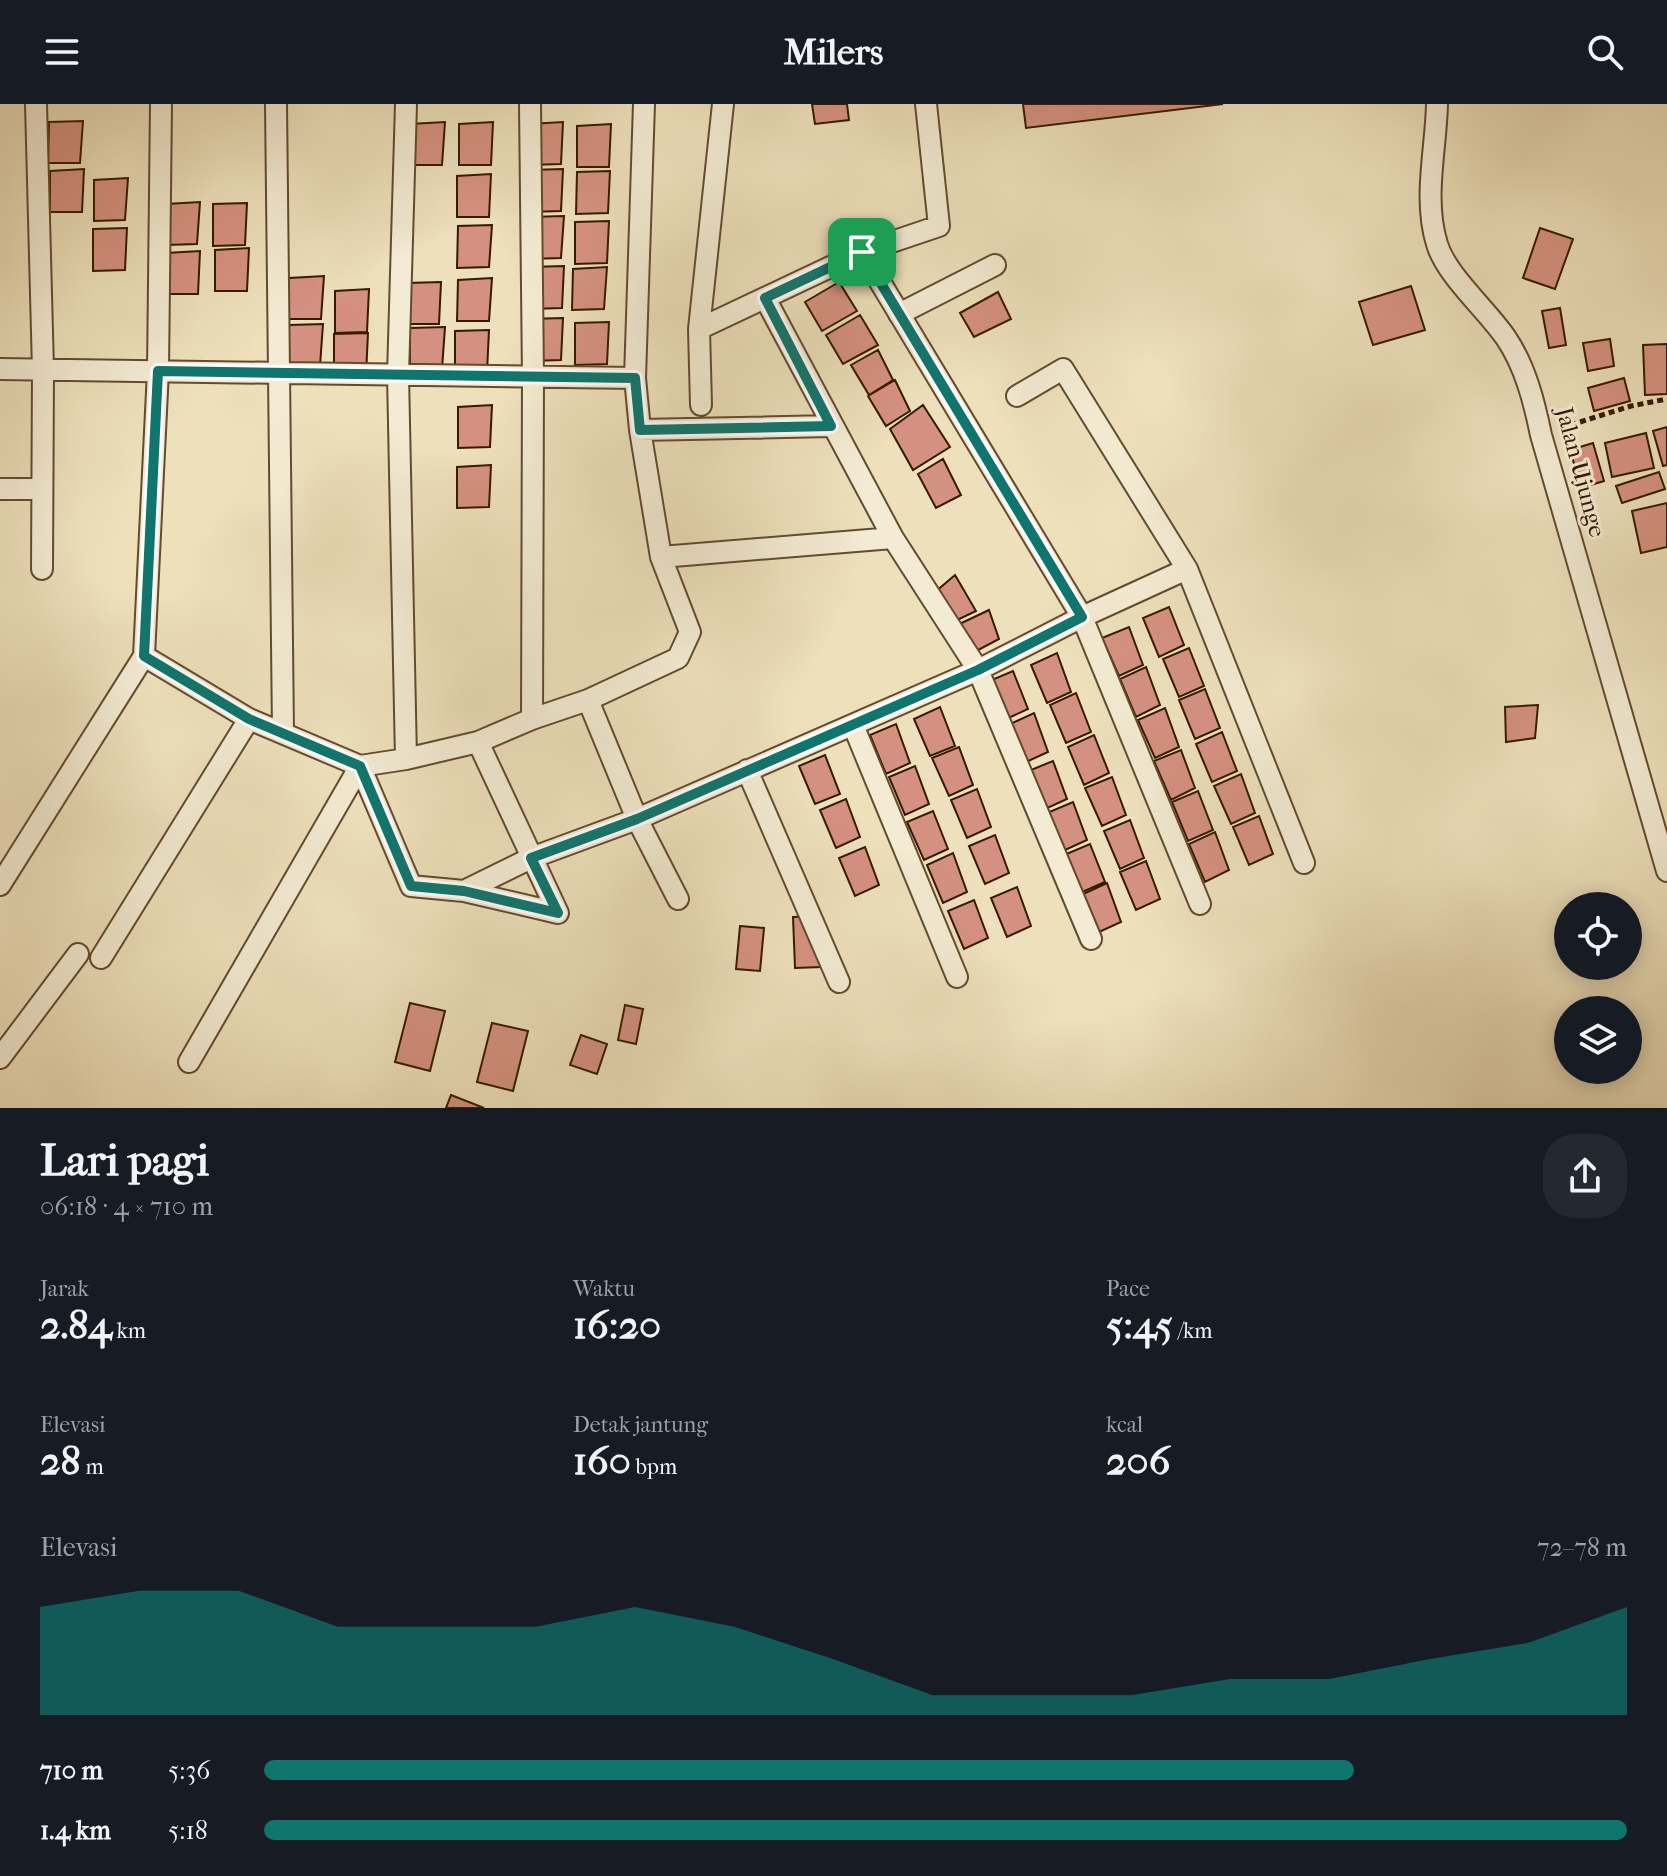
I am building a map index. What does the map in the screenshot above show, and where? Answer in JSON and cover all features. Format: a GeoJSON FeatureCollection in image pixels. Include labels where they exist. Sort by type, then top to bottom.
{"type":"FeatureCollection","features":[{"type":"Feature","properties":{"kind":"street"},"geometry":{"type":"LineString","coordinates":[[36,104],[43,370],[42,569]]}},
{"type":"Feature","properties":{"kind":"street"},"geometry":{"type":"LineString","coordinates":[[0,885],[144,656],[158,371],[161,104]]}},
{"type":"Feature","properties":{"kind":"street"},"geometry":{"type":"LineString","coordinates":[[276,104],[283,732]]}},
{"type":"Feature","properties":{"kind":"street"},"geometry":{"type":"LineString","coordinates":[[406,104],[398,375],[406,759]]}},
{"type":"Feature","properties":{"kind":"street"},"geometry":{"type":"LineString","coordinates":[[530,104],[532,719]]}},
{"type":"Feature","properties":{"kind":"street"},"geometry":{"type":"LineString","coordinates":[[144,656],[249,719],[360,766],[478,742],[588,700],[678,658],[690,632],[661,557],[640,430],[635,378],[644,104]]}},
{"type":"Feature","properties":{"kind":"street"},"geometry":{"type":"LineString","coordinates":[[701,405],[699,329],[723,104]]}},
{"type":"Feature","properties":{"kind":"street"},"geometry":{"type":"LineString","coordinates":[[699,329],[862,252],[939,226],[926,104]]}},
{"type":"Feature","properties":{"kind":"street","name":"Jalan Ujunge"},"geometry":{"type":"LineString","coordinates":[[1437,104],[1431,185],[1432,222],[1438,248],[1459,280],[1507,339],[1532,393],[1541,435],[1667,871]]}},
{"type":"Feature","properties":{"kind":"street"},"geometry":{"type":"LineString","coordinates":[[862,252],[1082,617],[1200,904]]}},
{"type":"Feature","properties":{"kind":"street"},"geometry":{"type":"LineString","coordinates":[[899,314],[995,265]]}},
{"type":"Feature","properties":{"kind":"street"},"geometry":{"type":"LineString","coordinates":[[765,298],[893,538],[978,670],[1091,939]]}},
{"type":"Feature","properties":{"kind":"street"},"geometry":{"type":"LineString","coordinates":[[0,369],[635,378]]}},
{"type":"Feature","properties":{"kind":"street"},"geometry":{"type":"LineString","coordinates":[[1017,396],[1063,369],[1187,569],[1304,863]]}},
{"type":"Feature","properties":{"kind":"street"},"geometry":{"type":"LineString","coordinates":[[640,430],[831,426]]}},
{"type":"Feature","properties":{"kind":"street"},"geometry":{"type":"LineString","coordinates":[[0,489],[42,489]]}},
{"type":"Feature","properties":{"kind":"street"},"geometry":{"type":"LineString","coordinates":[[661,557],[893,538]]}},
{"type":"Feature","properties":{"kind":"street"},"geometry":{"type":"LineString","coordinates":[[464,891],[531,858],[637,819],[978,670],[1082,617],[1187,569]]}},
{"type":"Feature","properties":{"kind":"street"},"geometry":{"type":"LineString","coordinates":[[588,700],[637,819],[678,899]]}},
{"type":"Feature","properties":{"kind":"street"},"geometry":{"type":"LineString","coordinates":[[101,958],[249,719]]}},
{"type":"Feature","properties":{"kind":"street"},"geometry":{"type":"LineString","coordinates":[[853,725],[957,977]]}},
{"type":"Feature","properties":{"kind":"street"},"geometry":{"type":"LineString","coordinates":[[360,766],[411,886],[464,891],[558,913],[478,742]]}},
{"type":"Feature","properties":{"kind":"street"},"geometry":{"type":"LineString","coordinates":[[189,1062],[360,766]]}},
{"type":"Feature","properties":{"kind":"street"},"geometry":{"type":"LineString","coordinates":[[747,770],[839,982]]}},
{"type":"Feature","properties":{"kind":"street"},"geometry":{"type":"LineString","coordinates":[[0,1058],[78,954]]}},
{"type":"Feature","properties":{"kind":"path"},"geometry":{"type":"LineString","coordinates":[[1541,435],[1631,406],[1667,399]]}},
{"type":"Feature","properties":{"kind":"building"},"geometry":{"type":"Polygon","coordinates":[[[812,104],[847,104],[849,120],[815,124],[812,104]]]}},
{"type":"Feature","properties":{"kind":"building"},"geometry":{"type":"Polygon","coordinates":[[[1023,104],[1223,104],[1026,128],[1023,104]]]}},
{"type":"Feature","properties":{"kind":"building"},"geometry":{"type":"Polygon","coordinates":[[[83,121],[80,163],[48,163],[49,122],[83,121]]]}},
{"type":"Feature","properties":{"kind":"building"},"geometry":{"type":"Polygon","coordinates":[[[445,122],[442,165],[410,165],[410,124],[445,122]]]}},
{"type":"Feature","properties":{"kind":"building"},"geometry":{"type":"Polygon","coordinates":[[[493,122],[491,165],[459,165],[459,124],[493,122]]]}},
{"type":"Feature","properties":{"kind":"building"},"geometry":{"type":"Polygon","coordinates":[[[563,122],[561,164],[529,165],[529,124],[563,122]]]}},
{"type":"Feature","properties":{"kind":"building"},"geometry":{"type":"Polygon","coordinates":[[[611,124],[609,167],[577,167],[577,126],[611,124]]]}},
{"type":"Feature","properties":{"kind":"building"},"geometry":{"type":"Polygon","coordinates":[[[84,169],[82,212],[50,212],[50,171],[84,169]]]}},
{"type":"Feature","properties":{"kind":"building"},"geometry":{"type":"Polygon","coordinates":[[[563,169],[561,211],[529,212],[529,170],[563,169]]]}},
{"type":"Feature","properties":{"kind":"building"},"geometry":{"type":"Polygon","coordinates":[[[610,171],[608,213],[576,214],[577,172],[610,171]]]}},
{"type":"Feature","properties":{"kind":"building"},"geometry":{"type":"Polygon","coordinates":[[[491,174],[489,217],[457,217],[457,176],[491,174]]]}},
{"type":"Feature","properties":{"kind":"building"},"geometry":{"type":"Polygon","coordinates":[[[128,178],[125,220],[94,221],[94,180],[128,178]]]}},
{"type":"Feature","properties":{"kind":"building"},"geometry":{"type":"Polygon","coordinates":[[[200,202],[197,244],[166,245],[166,204],[200,202]]]}},
{"type":"Feature","properties":{"kind":"building"},"geometry":{"type":"Polygon","coordinates":[[[247,203],[245,245],[213,246],[213,204],[247,203]]]}},
{"type":"Feature","properties":{"kind":"building"},"geometry":{"type":"Polygon","coordinates":[[[564,216],[561,258],[529,259],[530,217],[564,216]]]}},
{"type":"Feature","properties":{"kind":"building"},"geometry":{"type":"Polygon","coordinates":[[[609,221],[607,263],[575,264],[575,222],[609,221]]]}},
{"type":"Feature","properties":{"kind":"building"},"geometry":{"type":"Polygon","coordinates":[[[492,225],[489,267],[457,268],[458,226],[492,225]]]}},
{"type":"Feature","properties":{"kind":"building"},"geometry":{"type":"Polygon","coordinates":[[[127,228],[125,270],[93,271],[93,229],[127,228]]]}},
{"type":"Feature","properties":{"kind":"building"},"geometry":{"type":"Polygon","coordinates":[[[1540,228],[1573,239],[1555,289],[1523,278],[1540,228]]]}},
{"type":"Feature","properties":{"kind":"building"},"geometry":{"type":"Polygon","coordinates":[[[249,248],[247,291],[215,291],[215,250],[249,248]]]}},
{"type":"Feature","properties":{"kind":"building"},"geometry":{"type":"Polygon","coordinates":[[[200,251],[198,294],[166,294],[166,253],[200,251]]]}},
{"type":"Feature","properties":{"kind":"building"},"geometry":{"type":"Polygon","coordinates":[[[564,266],[562,308],[530,309],[530,267],[564,266]]]}},
{"type":"Feature","properties":{"kind":"building"},"geometry":{"type":"Polygon","coordinates":[[[607,267],[604,309],[572,310],[573,269],[607,267]]]}},
{"type":"Feature","properties":{"kind":"building"},"geometry":{"type":"Polygon","coordinates":[[[324,276],[321,319],[289,319],[289,278],[324,276]]]}},
{"type":"Feature","properties":{"kind":"building"},"geometry":{"type":"Polygon","coordinates":[[[492,278],[489,321],[457,321],[458,280],[492,278]]]}},
{"type":"Feature","properties":{"kind":"building"},"geometry":{"type":"Polygon","coordinates":[[[441,282],[439,324],[407,324],[407,283],[441,282]]]}},
{"type":"Feature","properties":{"kind":"building"},"geometry":{"type":"Polygon","coordinates":[[[839,282],[857,311],[822,331],[805,302],[839,282]]]}},
{"type":"Feature","properties":{"kind":"building"},"geometry":{"type":"Polygon","coordinates":[[[1411,286],[1425,330],[1373,345],[1359,302],[1411,286]]]}},
{"type":"Feature","properties":{"kind":"building"},"geometry":{"type":"Polygon","coordinates":[[[369,289],[367,332],[335,333],[335,291],[369,289]]]}},
{"type":"Feature","properties":{"kind":"building"},"geometry":{"type":"Polygon","coordinates":[[[998,292],[1011,319],[974,337],[960,313],[998,292]]]}},
{"type":"Feature","properties":{"kind":"building"},"geometry":{"type":"Polygon","coordinates":[[[1560,308],[1566,345],[1549,348],[1542,311],[1560,308]]]}},
{"type":"Feature","properties":{"kind":"building"},"geometry":{"type":"Polygon","coordinates":[[[860,315],[878,345],[843,364],[826,335],[860,315]]]}},
{"type":"Feature","properties":{"kind":"building"},"geometry":{"type":"Polygon","coordinates":[[[563,318],[561,360],[529,361],[529,319],[563,318]]]}},
{"type":"Feature","properties":{"kind":"building"},"geometry":{"type":"Polygon","coordinates":[[[609,322],[607,364],[575,365],[575,323],[609,322]]]}},
{"type":"Feature","properties":{"kind":"building"},"geometry":{"type":"Polygon","coordinates":[[[323,324],[320,366],[288,367],[289,325],[323,324]]]}},
{"type":"Feature","properties":{"kind":"building"},"geometry":{"type":"Polygon","coordinates":[[[445,327],[442,369],[410,369],[410,328],[445,327]]]}},
{"type":"Feature","properties":{"kind":"building"},"geometry":{"type":"Polygon","coordinates":[[[489,330],[487,372],[455,372],[455,331],[489,330]]]}},
{"type":"Feature","properties":{"kind":"building"},"geometry":{"type":"Polygon","coordinates":[[[368,333],[366,375],[334,375],[334,334],[368,333]]]}},
{"type":"Feature","properties":{"kind":"building"},"geometry":{"type":"Polygon","coordinates":[[[1610,339],[1614,366],[1588,371],[1583,343],[1610,339]]]}},
{"type":"Feature","properties":{"kind":"building"},"geometry":{"type":"Polygon","coordinates":[[[1667,344],[1667,394],[1645,395],[1643,345],[1667,344]]]}},
{"type":"Feature","properties":{"kind":"building"},"geometry":{"type":"Polygon","coordinates":[[[878,350],[893,380],[869,395],[851,365],[878,350]]]}},
{"type":"Feature","properties":{"kind":"building"},"geometry":{"type":"Polygon","coordinates":[[[1624,378],[1630,401],[1594,411],[1588,388],[1624,378]]]}},
{"type":"Feature","properties":{"kind":"building"},"geometry":{"type":"Polygon","coordinates":[[[895,380],[910,411],[886,426],[868,396],[895,380]]]}},
{"type":"Feature","properties":{"kind":"building"},"geometry":{"type":"Polygon","coordinates":[[[492,405],[490,447],[458,448],[458,407],[492,405]]]}},
{"type":"Feature","properties":{"kind":"building"},"geometry":{"type":"Polygon","coordinates":[[[923,405],[950,447],[913,470],[890,429],[923,405]]]}},
{"type":"Feature","properties":{"kind":"building"},"geometry":{"type":"Polygon","coordinates":[[[1667,427],[1667,465],[1663,466],[1653,431],[1667,427]]]}},
{"type":"Feature","properties":{"kind":"building"},"geometry":{"type":"Polygon","coordinates":[[[1646,433],[1654,468],[1612,477],[1605,443],[1646,433]]]}},
{"type":"Feature","properties":{"kind":"building"},"geometry":{"type":"Polygon","coordinates":[[[1593,443],[1604,481],[1581,488],[1570,450],[1593,443]]]}},
{"type":"Feature","properties":{"kind":"building"},"geometry":{"type":"Polygon","coordinates":[[[943,459],[961,495],[936,508],[918,474],[943,459]]]}},
{"type":"Feature","properties":{"kind":"building"},"geometry":{"type":"Polygon","coordinates":[[[491,465],[489,507],[457,508],[457,467],[491,465]]]}},
{"type":"Feature","properties":{"kind":"building"},"geometry":{"type":"Polygon","coordinates":[[[1659,472],[1665,489],[1622,503],[1616,486],[1659,472]]]}},
{"type":"Feature","properties":{"kind":"building"},"geometry":{"type":"Polygon","coordinates":[[[1667,503],[1667,547],[1641,553],[1632,511],[1667,503]]]}},
{"type":"Feature","properties":{"kind":"building"},"geometry":{"type":"Polygon","coordinates":[[[955,575],[976,611],[951,623],[934,593],[955,575]]]}},
{"type":"Feature","properties":{"kind":"building"},"geometry":{"type":"Polygon","coordinates":[[[1169,607],[1184,645],[1159,657],[1143,618],[1169,607]]]}},
{"type":"Feature","properties":{"kind":"building"},"geometry":{"type":"Polygon","coordinates":[[[989,610],[999,639],[967,656],[951,628],[989,610]]]}},
{"type":"Feature","properties":{"kind":"building"},"geometry":{"type":"Polygon","coordinates":[[[1129,627],[1143,665],[1119,676],[1102,638],[1129,627]]]}},
{"type":"Feature","properties":{"kind":"building"},"geometry":{"type":"Polygon","coordinates":[[[1189,648],[1204,686],[1179,697],[1163,659],[1189,648]]]}},
{"type":"Feature","properties":{"kind":"building"},"geometry":{"type":"Polygon","coordinates":[[[1057,653],[1071,692],[1047,703],[1031,665],[1057,653]]]}},
{"type":"Feature","properties":{"kind":"building"},"geometry":{"type":"Polygon","coordinates":[[[1146,667],[1160,705],[1136,717],[1120,679],[1146,667]]]}},
{"type":"Feature","properties":{"kind":"building"},"geometry":{"type":"Polygon","coordinates":[[[1013,671],[1028,709],[1004,720],[987,682],[1013,671]]]}},
{"type":"Feature","properties":{"kind":"building"},"geometry":{"type":"Polygon","coordinates":[[[1205,689],[1220,728],[1195,739],[1179,700],[1205,689]]]}},
{"type":"Feature","properties":{"kind":"building"},"geometry":{"type":"Polygon","coordinates":[[[1076,693],[1091,732],[1066,743],[1050,705],[1076,693]]]}},
{"type":"Feature","properties":{"kind":"building"},"geometry":{"type":"Polygon","coordinates":[[[1538,705],[1535,738],[1506,742],[1505,707],[1538,705]]]}},
{"type":"Feature","properties":{"kind":"building"},"geometry":{"type":"Polygon","coordinates":[[[940,707],[955,746],[930,756],[914,719],[940,707]]]}},
{"type":"Feature","properties":{"kind":"building"},"geometry":{"type":"Polygon","coordinates":[[[1165,708],[1179,747],[1155,758],[1138,720],[1165,708]]]}},
{"type":"Feature","properties":{"kind":"building"},"geometry":{"type":"Polygon","coordinates":[[[1034,713],[1048,752],[1024,763],[1008,725],[1034,713]]]}},
{"type":"Feature","properties":{"kind":"building"},"geometry":{"type":"Polygon","coordinates":[[[896,724],[910,763],[886,774],[870,735],[896,724]]]}},
{"type":"Feature","properties":{"kind":"building"},"geometry":{"type":"Polygon","coordinates":[[[1222,732],[1237,771],[1212,782],[1196,744],[1222,732]]]}},
{"type":"Feature","properties":{"kind":"building"},"geometry":{"type":"Polygon","coordinates":[[[1094,735],[1109,773],[1084,785],[1068,747],[1094,735]]]}},
{"type":"Feature","properties":{"kind":"building"},"geometry":{"type":"Polygon","coordinates":[[[959,747],[973,785],[949,796],[932,758],[959,747]]]}},
{"type":"Feature","properties":{"kind":"building"},"geometry":{"type":"Polygon","coordinates":[[[1181,750],[1195,788],[1171,800],[1154,761],[1181,750]]]}},
{"type":"Feature","properties":{"kind":"building"},"geometry":{"type":"Polygon","coordinates":[[[825,755],[840,794],[815,804],[799,766],[825,755]]]}},
{"type":"Feature","properties":{"kind":"building"},"geometry":{"type":"Polygon","coordinates":[[[1053,761],[1067,799],[1043,810],[1026,772],[1053,761]]]}},
{"type":"Feature","properties":{"kind":"building"},"geometry":{"type":"Polygon","coordinates":[[[915,766],[929,804],[905,815],[889,777],[915,766]]]}},
{"type":"Feature","properties":{"kind":"building"},"geometry":{"type":"Polygon","coordinates":[[[1241,774],[1255,813],[1231,824],[1214,786],[1241,774]]]}},
{"type":"Feature","properties":{"kind":"building"},"geometry":{"type":"Polygon","coordinates":[[[1112,777],[1126,815],[1102,826],[1085,788],[1112,777]]]}},
{"type":"Feature","properties":{"kind":"building"},"geometry":{"type":"Polygon","coordinates":[[[977,789],[991,827],[967,838],[951,800],[977,789]]]}},
{"type":"Feature","properties":{"kind":"building"},"geometry":{"type":"Polygon","coordinates":[[[1198,791],[1213,830],[1188,841],[1172,802],[1198,791]]]}},
{"type":"Feature","properties":{"kind":"building"},"geometry":{"type":"Polygon","coordinates":[[[846,799],[860,837],[836,848],[820,810],[846,799]]]}},
{"type":"Feature","properties":{"kind":"building"},"geometry":{"type":"Polygon","coordinates":[[[1073,802],[1087,840],[1063,851],[1047,813],[1073,802]]]}},
{"type":"Feature","properties":{"kind":"building"},"geometry":{"type":"Polygon","coordinates":[[[933,811],[948,849],[924,860],[907,822],[933,811]]]}},
{"type":"Feature","properties":{"kind":"building"},"geometry":{"type":"Polygon","coordinates":[[[1259,816],[1273,854],[1249,865],[1233,827],[1259,816]]]}},
{"type":"Feature","properties":{"kind":"building"},"geometry":{"type":"Polygon","coordinates":[[[1130,820],[1144,858],[1120,869],[1104,831],[1130,820]]]}},
{"type":"Feature","properties":{"kind":"building"},"geometry":{"type":"Polygon","coordinates":[[[1215,832],[1229,870],[1205,882],[1189,844],[1215,832]]]}},
{"type":"Feature","properties":{"kind":"building"},"geometry":{"type":"Polygon","coordinates":[[[995,835],[1009,873],[985,884],[969,846],[995,835]]]}},
{"type":"Feature","properties":{"kind":"building"},"geometry":{"type":"Polygon","coordinates":[[[1090,844],[1105,882],[1080,893],[1064,855],[1090,844]]]}},
{"type":"Feature","properties":{"kind":"building"},"geometry":{"type":"Polygon","coordinates":[[[865,847],[879,885],[855,896],[839,858],[865,847]]]}},
{"type":"Feature","properties":{"kind":"building"},"geometry":{"type":"Polygon","coordinates":[[[953,853],[967,892],[943,903],[927,865],[953,853]]]}},
{"type":"Feature","properties":{"kind":"building"},"geometry":{"type":"Polygon","coordinates":[[[1146,861],[1160,899],[1136,910],[1120,872],[1146,861]]]}},
{"type":"Feature","properties":{"kind":"building"},"geometry":{"type":"Polygon","coordinates":[[[1107,883],[1121,922],[1097,933],[1081,895],[1107,883]]]}},
{"type":"Feature","properties":{"kind":"building"},"geometry":{"type":"Polygon","coordinates":[[[1017,887],[1031,926],[1007,937],[991,898],[1017,887]]]}},
{"type":"Feature","properties":{"kind":"building"},"geometry":{"type":"Polygon","coordinates":[[[974,900],[988,938],[964,949],[948,911],[974,900]]]}},
{"type":"Feature","properties":{"kind":"building"},"geometry":{"type":"Polygon","coordinates":[[[820,916],[822,967],[795,968],[793,917],[820,916]]]}},
{"type":"Feature","properties":{"kind":"building"},"geometry":{"type":"Polygon","coordinates":[[[740,926],[764,928],[760,971],[736,969],[740,926]]]}},
{"type":"Feature","properties":{"kind":"building"},"geometry":{"type":"Polygon","coordinates":[[[410,1003],[445,1011],[430,1071],[395,1062],[410,1003]]]}},
{"type":"Feature","properties":{"kind":"building"},"geometry":{"type":"Polygon","coordinates":[[[625,1005],[643,1009],[636,1044],[618,1040],[625,1005]]]}},
{"type":"Feature","properties":{"kind":"building"},"geometry":{"type":"Polygon","coordinates":[[[492,1023],[528,1031],[513,1091],[477,1082],[492,1023]]]}},
{"type":"Feature","properties":{"kind":"building"},"geometry":{"type":"Polygon","coordinates":[[[581,1035],[607,1044],[597,1074],[570,1065],[581,1035]]]}},
{"type":"Feature","properties":{"kind":"building"},"geometry":{"type":"Polygon","coordinates":[[[451,1095],[484,1108],[446,1108],[451,1095]]]}},
{"type":"Feature","properties":{"kind":"route"},"geometry":{"type":"LineString","coordinates":[[862,252],[1082,617],[978,670],[853,725],[637,819],[531,858],[558,913],[464,891],[411,886],[360,766],[249,719],[144,656],[158,371],[635,378],[640,430],[831,426],[765,298],[862,252]]}}]}
